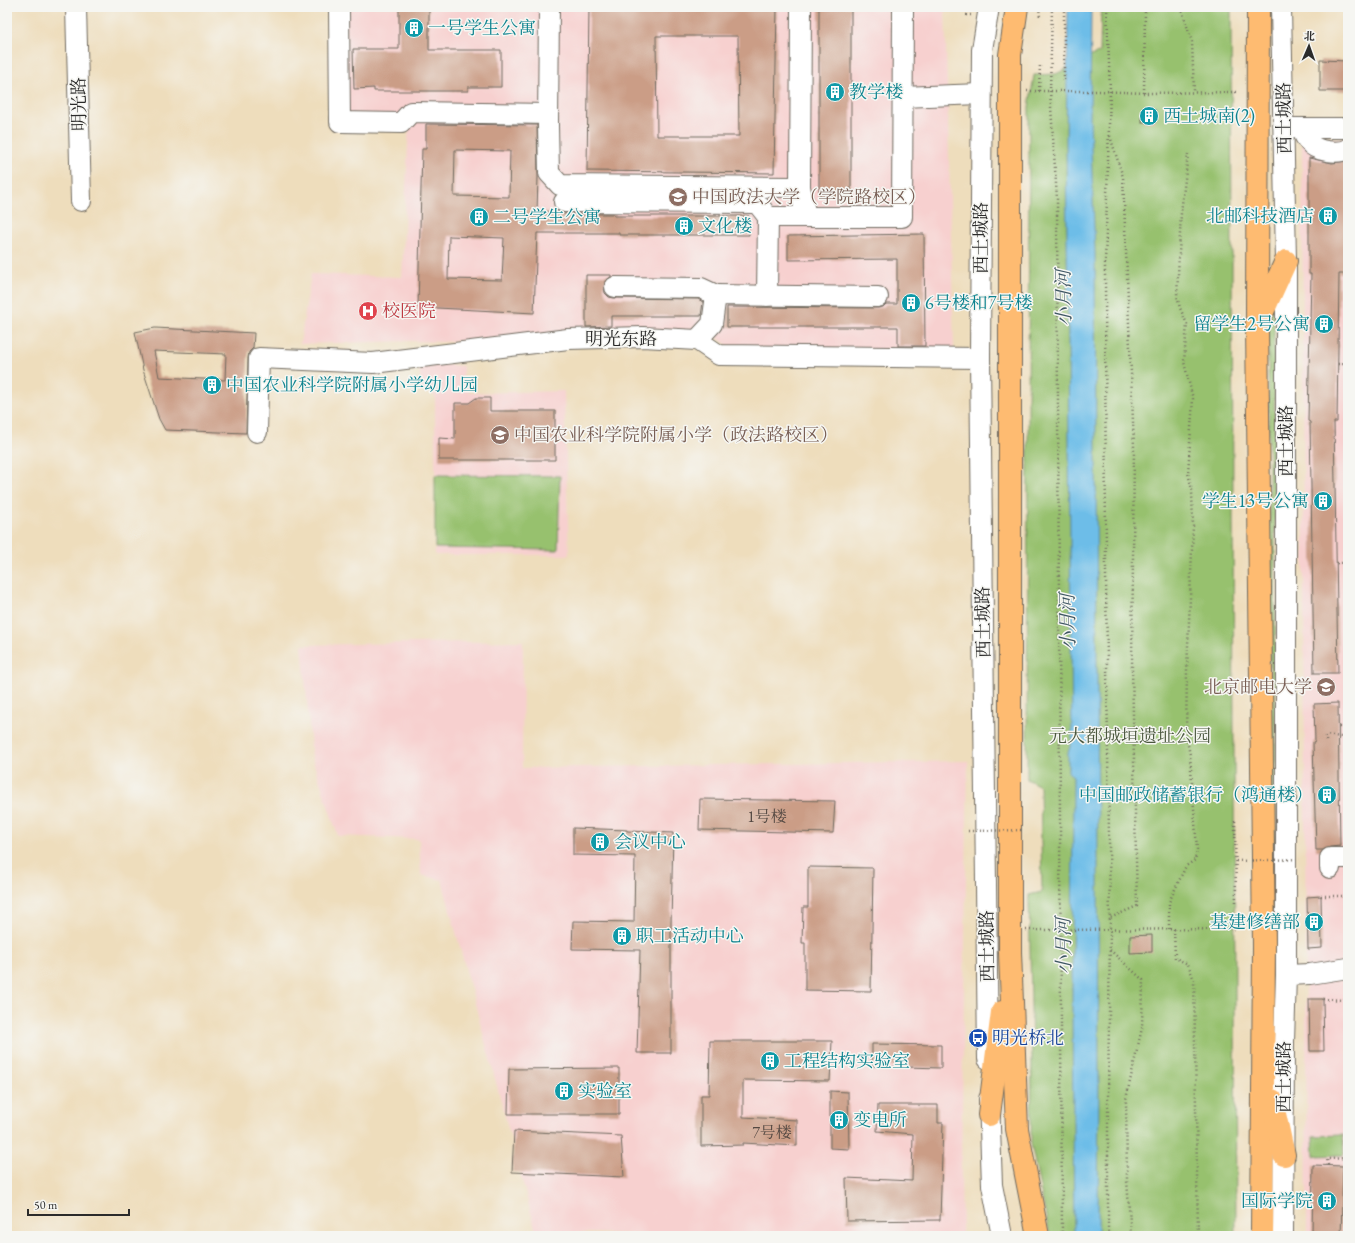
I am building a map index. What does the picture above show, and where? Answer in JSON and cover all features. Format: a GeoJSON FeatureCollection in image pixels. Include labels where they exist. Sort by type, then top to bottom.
{"type":"FeatureCollection","features":[{"type":"Feature","properties":{"kind":"highway"},"geometry":{"type":"LineString","coordinates":[[1001,7],[1010,55]]}},
{"type":"Feature","properties":{"kind":"highway"},"geometry":{"type":"LineString","coordinates":[[1017,7],[1010,55],[1010,952],[1017,1129],[1038,1236]]}},
{"type":"Feature","properties":{"kind":"highway","name":"西土城路"},"geometry":{"type":"LineString","coordinates":[[1258,7],[1257,325],[1264,946],[1262,1236]]}},
{"type":"Feature","properties":{"kind":"highway"},"geometry":{"type":"LineString","coordinates":[[1258,44],[1272,7]]}},
{"type":"Feature","properties":{"kind":"highway"},"geometry":{"type":"LineString","coordinates":[[1257,325],[1286,261]]}},
{"type":"Feature","properties":{"kind":"highway"},"geometry":{"type":"LineString","coordinates":[[1264,946],[1272,1097],[1284,1155]]}},
{"type":"Feature","properties":{"kind":"highway"},"geometry":{"type":"LineString","coordinates":[[989,1115],[1010,952]]}},
{"type":"Feature","properties":{"kind":"street","name":"明光路"},"geometry":{"type":"LineString","coordinates":[[76,7],[81,201]]}},
{"type":"Feature","properties":{"kind":"street"},"geometry":{"type":"LineString","coordinates":[[340,7],[340,122],[401,123],[411,112],[548,114]]}},
{"type":"Feature","properties":{"kind":"street"},"geometry":{"type":"LineString","coordinates":[[548,7],[548,114],[550,173],[560,185],[800,187]]}},
{"type":"Feature","properties":{"kind":"street"},"geometry":{"type":"LineString","coordinates":[[801,7],[800,187],[806,217]]}},
{"type":"Feature","properties":{"kind":"street"},"geometry":{"type":"LineString","coordinates":[[768,217],[902,217],[903,7]]}},
{"type":"Feature","properties":{"kind":"street","name":"西土城路"},"geometry":{"type":"LineString","coordinates":[[989,7],[982,50],[980,358],[989,1115],[992,1185],[1002,1236]]}},
{"type":"Feature","properties":{"kind":"street","name":"西土城路"},"geometry":{"type":"LineString","coordinates":[[1281,7],[1293,128],[1286,261],[1286,975],[1284,1042],[1283,1236]]}},
{"type":"Feature","properties":{"kind":"street"},"geometry":{"type":"LineString","coordinates":[[973,13],[982,50]]}},
{"type":"Feature","properties":{"kind":"street"},"geometry":{"type":"LineString","coordinates":[[902,97],[981,94]]}},
{"type":"Feature","properties":{"kind":"street"},"geometry":{"type":"LineString","coordinates":[[1293,128],[1348,128]]}},
{"type":"Feature","properties":{"kind":"street"},"geometry":{"type":"LineString","coordinates":[[1293,128],[1310,144],[1324,151],[1343,152],[1348,149]]}},
{"type":"Feature","properties":{"kind":"street"},"geometry":{"type":"LineString","coordinates":[[564,202],[757,203],[768,217],[767,296]]}},
{"type":"Feature","properties":{"kind":"street"},"geometry":{"type":"LineString","coordinates":[[615,287],[701,288],[716,295],[878,297]]}},
{"type":"Feature","properties":{"kind":"street"},"geometry":{"type":"LineString","coordinates":[[696,340],[712,324],[716,295]]}},
{"type":"Feature","properties":{"kind":"street","name":"明光东路"},"geometry":{"type":"LineString","coordinates":[[257,432],[258,358],[373,363],[568,339],[643,337],[696,340],[719,355],[980,358]]}},
{"type":"Feature","properties":{"kind":"street"},"geometry":{"type":"LineString","coordinates":[[1330,868],[1330,858],[1348,858]]}},
{"type":"Feature","properties":{"kind":"street"},"geometry":{"type":"LineString","coordinates":[[1286,975],[1310,974],[1348,968]]}},
{"type":"Feature","properties":{"kind":"path"},"geometry":{"type":"LineString","coordinates":[[1039,7],[1040,17]]}},
{"type":"Feature","properties":{"kind":"path"},"geometry":{"type":"LineString","coordinates":[[1052,7],[1050,91],[1057,207],[1062,1236]]}},
{"type":"Feature","properties":{"kind":"path"},"geometry":{"type":"LineString","coordinates":[[1064,7],[1064,81]]}},
{"type":"Feature","properties":{"kind":"path"},"geometry":{"type":"LineString","coordinates":[[1107,7],[1110,91],[1105,280],[1106,574],[1110,918],[1108,929],[1110,950],[1108,1236]]}},
{"type":"Feature","properties":{"kind":"path"},"geometry":{"type":"LineString","coordinates":[[1144,93],[1145,7]]}},
{"type":"Feature","properties":{"kind":"path"},"geometry":{"type":"LineString","coordinates":[[1181,7],[1192,42],[1194,92]]}},
{"type":"Feature","properties":{"kind":"path"},"geometry":{"type":"LineString","coordinates":[[1039,91],[1040,64]]}},
{"type":"Feature","properties":{"kind":"path"},"geometry":{"type":"LineString","coordinates":[[1022,91],[1054,90],[1144,93],[1237,92]]}},
{"type":"Feature","properties":{"kind":"path"},"geometry":{"type":"LineString","coordinates":[[1108,132],[1123,177],[1134,446],[1132,667],[1137,906],[1110,918]]}},
{"type":"Feature","properties":{"kind":"path"},"geometry":{"type":"LineString","coordinates":[[1169,929],[1169,902],[1186,866],[1195,860],[1197,849],[1190,755],[1186,735],[1193,526],[1192,490],[1188,473],[1193,399],[1184,362],[1187,324],[1180,308],[1177,296],[1181,213],[1188,154]]}},
{"type":"Feature","properties":{"kind":"path"},"geometry":{"type":"LineString","coordinates":[[1338,364],[1348,364]]}},
{"type":"Feature","properties":{"kind":"path"},"geometry":{"type":"LineString","coordinates":[[1336,563],[1348,563]]}},
{"type":"Feature","properties":{"kind":"path"},"geometry":{"type":"LineString","coordinates":[[1339,727],[1348,728]]}},
{"type":"Feature","properties":{"kind":"path"},"geometry":{"type":"LineString","coordinates":[[1326,741],[1326,736],[1348,738]]}},
{"type":"Feature","properties":{"kind":"path"},"geometry":{"type":"LineString","coordinates":[[1235,821],[1236,904]]}},
{"type":"Feature","properties":{"kind":"path"},"geometry":{"type":"LineString","coordinates":[[968,831],[1024,830]]}},
{"type":"Feature","properties":{"kind":"path"},"geometry":{"type":"LineString","coordinates":[[1236,861],[1300,859]]}},
{"type":"Feature","properties":{"kind":"path"},"geometry":{"type":"LineString","coordinates":[[1321,896],[1348,896]]}},
{"type":"Feature","properties":{"kind":"path"},"geometry":{"type":"LineString","coordinates":[[1174,929],[1176,958],[1188,964],[1194,980],[1198,1236]]}},
{"type":"Feature","properties":{"kind":"path"},"geometry":{"type":"LineString","coordinates":[[1023,930],[1238,929]]}},
{"type":"Feature","properties":{"kind":"path"},"geometry":{"type":"LineString","coordinates":[[1110,950],[1143,980],[1142,1028],[1126,1099],[1127,1180],[1131,1236]]}},
{"type":"Feature","properties":{"kind":"path"},"geometry":{"type":"LineString","coordinates":[[1323,999],[1348,1000]]}},
{"type":"Feature","properties":{"kind":"path"},"geometry":{"type":"LineString","coordinates":[[1328,1165],[1327,1159],[1348,1158]]}},
{"type":"Feature","properties":{"kind":"shaded area","name":"中国政法大学（学院路校区）"},"geometry":{"type":"Polygon","coordinates":[[[329,7],[945,7],[954,350],[734,350],[715,336],[646,334],[442,342],[410,341],[300,344],[311,274],[402,277],[409,121],[330,120],[329,7]]]}},
{"type":"Feature","properties":{"kind":"shaded area","name":"北京邮电大学"},"geometry":{"type":"Polygon","coordinates":[[[1302,138],[1348,138],[1348,1236],[1307,1236],[1302,138]]]}},
{"type":"Feature","properties":{"kind":"shaded area","name":"中国农业科学院附属小学（政法路校区）"},"geometry":{"type":"Polygon","coordinates":[[[419,363],[463,366],[463,382],[468,382],[469,393],[564,391],[569,555],[435,555],[435,396],[421,388],[419,363]]]}},
{"type":"Feature","properties":{"kind":"shaded area"},"geometry":{"type":"Polygon","coordinates":[[[523,641],[522,768],[968,761],[961,1172],[962,1236],[738,1236],[536,1232],[442,880],[421,875],[419,839],[338,836],[312,758],[302,645],[523,641]]]}},
{"type":"Feature","properties":{"kind":"green space","name":"元大都城垣遗址公园"},"geometry":{"type":"Polygon","coordinates":[[[1101,7],[1231,7],[1236,1236],[1050,1236],[1031,1144],[1032,1058],[1029,895],[1042,892],[1040,786],[1027,779],[1029,107],[1034,75],[1056,74],[1100,52],[1101,7]]]}},
{"type":"Feature","properties":{"kind":"green space"},"geometry":{"type":"Polygon","coordinates":[[[1274,299],[1277,1023],[1273,1019],[1272,976],[1268,309],[1274,299]]]}},
{"type":"Feature","properties":{"kind":"green space"},"geometry":{"type":"Polygon","coordinates":[[[435,475],[560,476],[558,550],[435,548],[435,475]]]}},
{"type":"Feature","properties":{"kind":"green space"},"geometry":{"type":"Polygon","coordinates":[[[1343,1135],[1344,1155],[1314,1156],[1313,1136],[1343,1135]]]}},
{"type":"Feature","properties":{"kind":"water"},"geometry":{"type":"Polygon","coordinates":[[[1068,7],[1091,7],[1090,120],[1095,253],[1099,1076],[1098,1236],[1074,1236],[1072,1008],[1073,776],[1068,772],[1068,753],[1072,740],[1066,140],[1068,7]]]}},
{"type":"Feature","properties":{"kind":"building","name":"一号学生公寓"},"geometry":{"type":"Polygon","coordinates":[[[399,7],[429,7],[429,50],[501,50],[501,87],[468,87],[468,91],[374,91],[374,88],[354,89],[353,49],[399,49],[399,7]]]}},
{"type":"Feature","properties":{"kind":"building"},"geometry":{"type":"Polygon","coordinates":[[[589,7],[777,7],[774,173],[587,171],[589,7]],[[656,36],[657,136],[739,136],[738,36],[656,36]]]}},
{"type":"Feature","properties":{"kind":"building","name":"教学楼"},"geometry":{"type":"Polygon","coordinates":[[[819,7],[851,7],[851,195],[819,195],[819,7]]]}},
{"type":"Feature","properties":{"kind":"building"},"geometry":{"type":"Polygon","coordinates":[[[1320,60],[1348,61],[1348,91],[1320,91],[1320,60]]]}},
{"type":"Feature","properties":{"kind":"building","name":"西土城南(2)"},"geometry":{"type":"Polygon","coordinates":[[[1142,110],[1155,110],[1155,122],[1142,122],[1142,110]]]}},
{"type":"Feature","properties":{"kind":"building","name":"二号学生公寓"},"geometry":{"type":"Polygon","coordinates":[[[426,124],[537,125],[537,212],[558,212],[564,214],[614,214],[614,216],[749,216],[749,235],[619,235],[619,233],[537,233],[534,313],[418,307],[422,149],[426,149],[426,124]],[[455,150],[454,196],[509,197],[510,151],[455,150]],[[449,236],[448,279],[502,280],[504,238],[449,236]]]}},
{"type":"Feature","properties":{"kind":"building"},"geometry":{"type":"Polygon","coordinates":[[[1309,158],[1332,163],[1348,161],[1348,274],[1339,274],[1337,422],[1334,422],[1338,673],[1314,673],[1310,422],[1308,421],[1311,274],[1309,274],[1309,158]]]}},
{"type":"Feature","properties":{"kind":"building","name":"6号楼和7号楼"},"geometry":{"type":"Polygon","coordinates":[[[924,234],[925,346],[898,346],[898,327],[727,327],[727,307],[878,308],[883,307],[886,304],[897,304],[897,259],[788,260],[788,236],[924,234]]]}},
{"type":"Feature","properties":{"kind":"building"},"geometry":{"type":"Polygon","coordinates":[[[586,275],[611,275],[611,277],[605,281],[604,287],[605,293],[609,297],[698,299],[703,302],[701,316],[611,316],[611,326],[586,327],[586,275]]]}},
{"type":"Feature","properties":{"kind":"building","name":"中国农业科学院附属小学幼儿园"},"geometry":{"type":"Polygon","coordinates":[[[155,328],[254,333],[253,348],[249,352],[248,358],[246,433],[165,430],[159,419],[143,370],[135,332],[155,328]],[[154,351],[159,377],[225,380],[226,354],[154,351]]]}},
{"type":"Feature","properties":{"kind":"building"},"geometry":{"type":"Polygon","coordinates":[[[476,398],[490,398],[490,411],[555,411],[555,460],[439,460],[439,438],[455,439],[455,403],[469,403],[476,398]]]}},
{"type":"Feature","properties":{"kind":"building","name":"中国邮政储蓄银行（鸿通楼）"},"geometry":{"type":"Polygon","coordinates":[[[1338,703],[1340,846],[1316,850],[1313,742],[1315,741],[1314,704],[1338,703]]]}},
{"type":"Feature","properties":{"kind":"building"},"geometry":{"type":"Polygon","coordinates":[[[700,799],[835,801],[833,833],[699,830],[700,799]]]}},
{"type":"Feature","properties":{"kind":"building"},"geometry":{"type":"Polygon","coordinates":[[[573,828],[673,833],[671,1053],[637,1053],[640,950],[572,949],[573,921],[634,922],[635,856],[573,855],[573,828]]]}},
{"type":"Feature","properties":{"kind":"building"},"geometry":{"type":"Polygon","coordinates":[[[808,867],[873,868],[871,991],[805,990],[805,943],[802,943],[803,907],[808,907],[808,867]]]}},
{"type":"Feature","properties":{"kind":"building","name":"基建修缮部"},"geometry":{"type":"Polygon","coordinates":[[[1321,896],[1322,948],[1308,949],[1307,897],[1321,896]]]}},
{"type":"Feature","properties":{"kind":"building"},"geometry":{"type":"Polygon","coordinates":[[[1152,935],[1152,952],[1130,953],[1130,936],[1152,935]]]}},
{"type":"Feature","properties":{"kind":"building"},"geometry":{"type":"Polygon","coordinates":[[[1309,999],[1323,999],[1324,1051],[1310,1051],[1309,999]]]}},
{"type":"Feature","properties":{"kind":"building"},"geometry":{"type":"Polygon","coordinates":[[[710,1041],[832,1041],[830,1081],[743,1080],[743,1117],[797,1120],[797,1146],[743,1143],[743,1145],[701,1146],[701,1095],[709,1095],[710,1041]]]}},
{"type":"Feature","properties":{"kind":"building"},"geometry":{"type":"Polygon","coordinates":[[[872,1044],[941,1045],[941,1068],[872,1066],[872,1044]]]}},
{"type":"Feature","properties":{"kind":"building","name":"实验室"},"geometry":{"type":"Polygon","coordinates":[[[619,1068],[619,1114],[508,1114],[509,1069],[619,1068]]]}},
{"type":"Feature","properties":{"kind":"building","name":"变电所"},"geometry":{"type":"Polygon","coordinates":[[[830,1091],[848,1092],[849,1149],[830,1148],[830,1091]]]}},
{"type":"Feature","properties":{"kind":"building"},"geometry":{"type":"Polygon","coordinates":[[[878,1105],[938,1105],[938,1123],[943,1123],[940,1220],[847,1221],[846,1178],[912,1181],[913,1134],[877,1131],[878,1105]]]}},
{"type":"Feature","properties":{"kind":"building","name":"实验室"},"geometry":{"type":"Polygon","coordinates":[[[514,1131],[621,1136],[624,1177],[512,1172],[514,1131]]]}},
{"type":"Feature","properties":{"kind":"building","name":"国际学院"},"geometry":{"type":"Polygon","coordinates":[[[1313,1165],[1343,1166],[1341,1236],[1312,1236],[1313,1165]]]}},
{"type":"Feature","properties":{"kind":"place","name":"一号学生公寓"},"geometry":{"type":"Point","coordinates":[414,28]}},
{"type":"Feature","properties":{"kind":"place","name":"教学楼"},"geometry":{"type":"Point","coordinates":[835,92]}},
{"type":"Feature","properties":{"kind":"place","name":"西土城南(2)"},"geometry":{"type":"Point","coordinates":[1149,116]}},
{"type":"Feature","properties":{"kind":"place","name":"中国政法大学（学院路校区）"},"geometry":{"type":"Point","coordinates":[678,197]}},
{"type":"Feature","properties":{"kind":"place","name":"北邮科技酒店"},"geometry":{"type":"Point","coordinates":[1328,216]}},
{"type":"Feature","properties":{"kind":"place","name":"二号学生公寓"},"geometry":{"type":"Point","coordinates":[479,217]}},
{"type":"Feature","properties":{"kind":"place","name":"文化楼"},"geometry":{"type":"Point","coordinates":[684,226]}},
{"type":"Feature","properties":{"kind":"place","name":"6号楼和7号楼"},"geometry":{"type":"Point","coordinates":[911,303]}},
{"type":"Feature","properties":{"kind":"place","name":"校医院"},"geometry":{"type":"Point","coordinates":[368,311]}},
{"type":"Feature","properties":{"kind":"place","name":"留学生2号公寓"},"geometry":{"type":"Point","coordinates":[1324,324]}},
{"type":"Feature","properties":{"kind":"place","name":"中国农业科学院附属小学幼儿园"},"geometry":{"type":"Point","coordinates":[212,385]}},
{"type":"Feature","properties":{"kind":"place","name":"中国农业科学院附属小学（政法路校区）"},"geometry":{"type":"Point","coordinates":[500,435]}},
{"type":"Feature","properties":{"kind":"place","name":"学生13号公寓"},"geometry":{"type":"Point","coordinates":[1323,501]}},
{"type":"Feature","properties":{"kind":"place","name":"北京邮电大学"},"geometry":{"type":"Point","coordinates":[1326,687]}},
{"type":"Feature","properties":{"kind":"place","name":"中国邮政储蓄银行（鸿通楼）"},"geometry":{"type":"Point","coordinates":[1327,795]}},
{"type":"Feature","properties":{"kind":"place","name":"会议中心"},"geometry":{"type":"Point","coordinates":[600,842]}},
{"type":"Feature","properties":{"kind":"place","name":"基建修缮部"},"geometry":{"type":"Point","coordinates":[1314,922]}},
{"type":"Feature","properties":{"kind":"place","name":"职工活动中心"},"geometry":{"type":"Point","coordinates":[622,936]}},
{"type":"Feature","properties":{"kind":"place","name":"明光桥北"},"geometry":{"type":"Point","coordinates":[978,1038]}},
{"type":"Feature","properties":{"kind":"place","name":"工程结构实验室"},"geometry":{"type":"Point","coordinates":[770,1061]}},
{"type":"Feature","properties":{"kind":"place","name":"实验室"},"geometry":{"type":"Point","coordinates":[564,1091]}},
{"type":"Feature","properties":{"kind":"place","name":"变电所"},"geometry":{"type":"Point","coordinates":[839,1120]}},
{"type":"Feature","properties":{"kind":"place","name":"国际学院"},"geometry":{"type":"Point","coordinates":[1327,1201]}},
{"type":"Feature","properties":{"kind":"water label","name":"小月河"},"geometry":{"type":"Point","coordinates":[1063,298]}},
{"type":"Feature","properties":{"kind":"water label","name":"小月河"},"geometry":{"type":"Point","coordinates":[1067,622]}},
{"type":"Feature","properties":{"kind":"water label","name":"小月河"},"geometry":{"type":"Point","coordinates":[1063,946]}}]}
